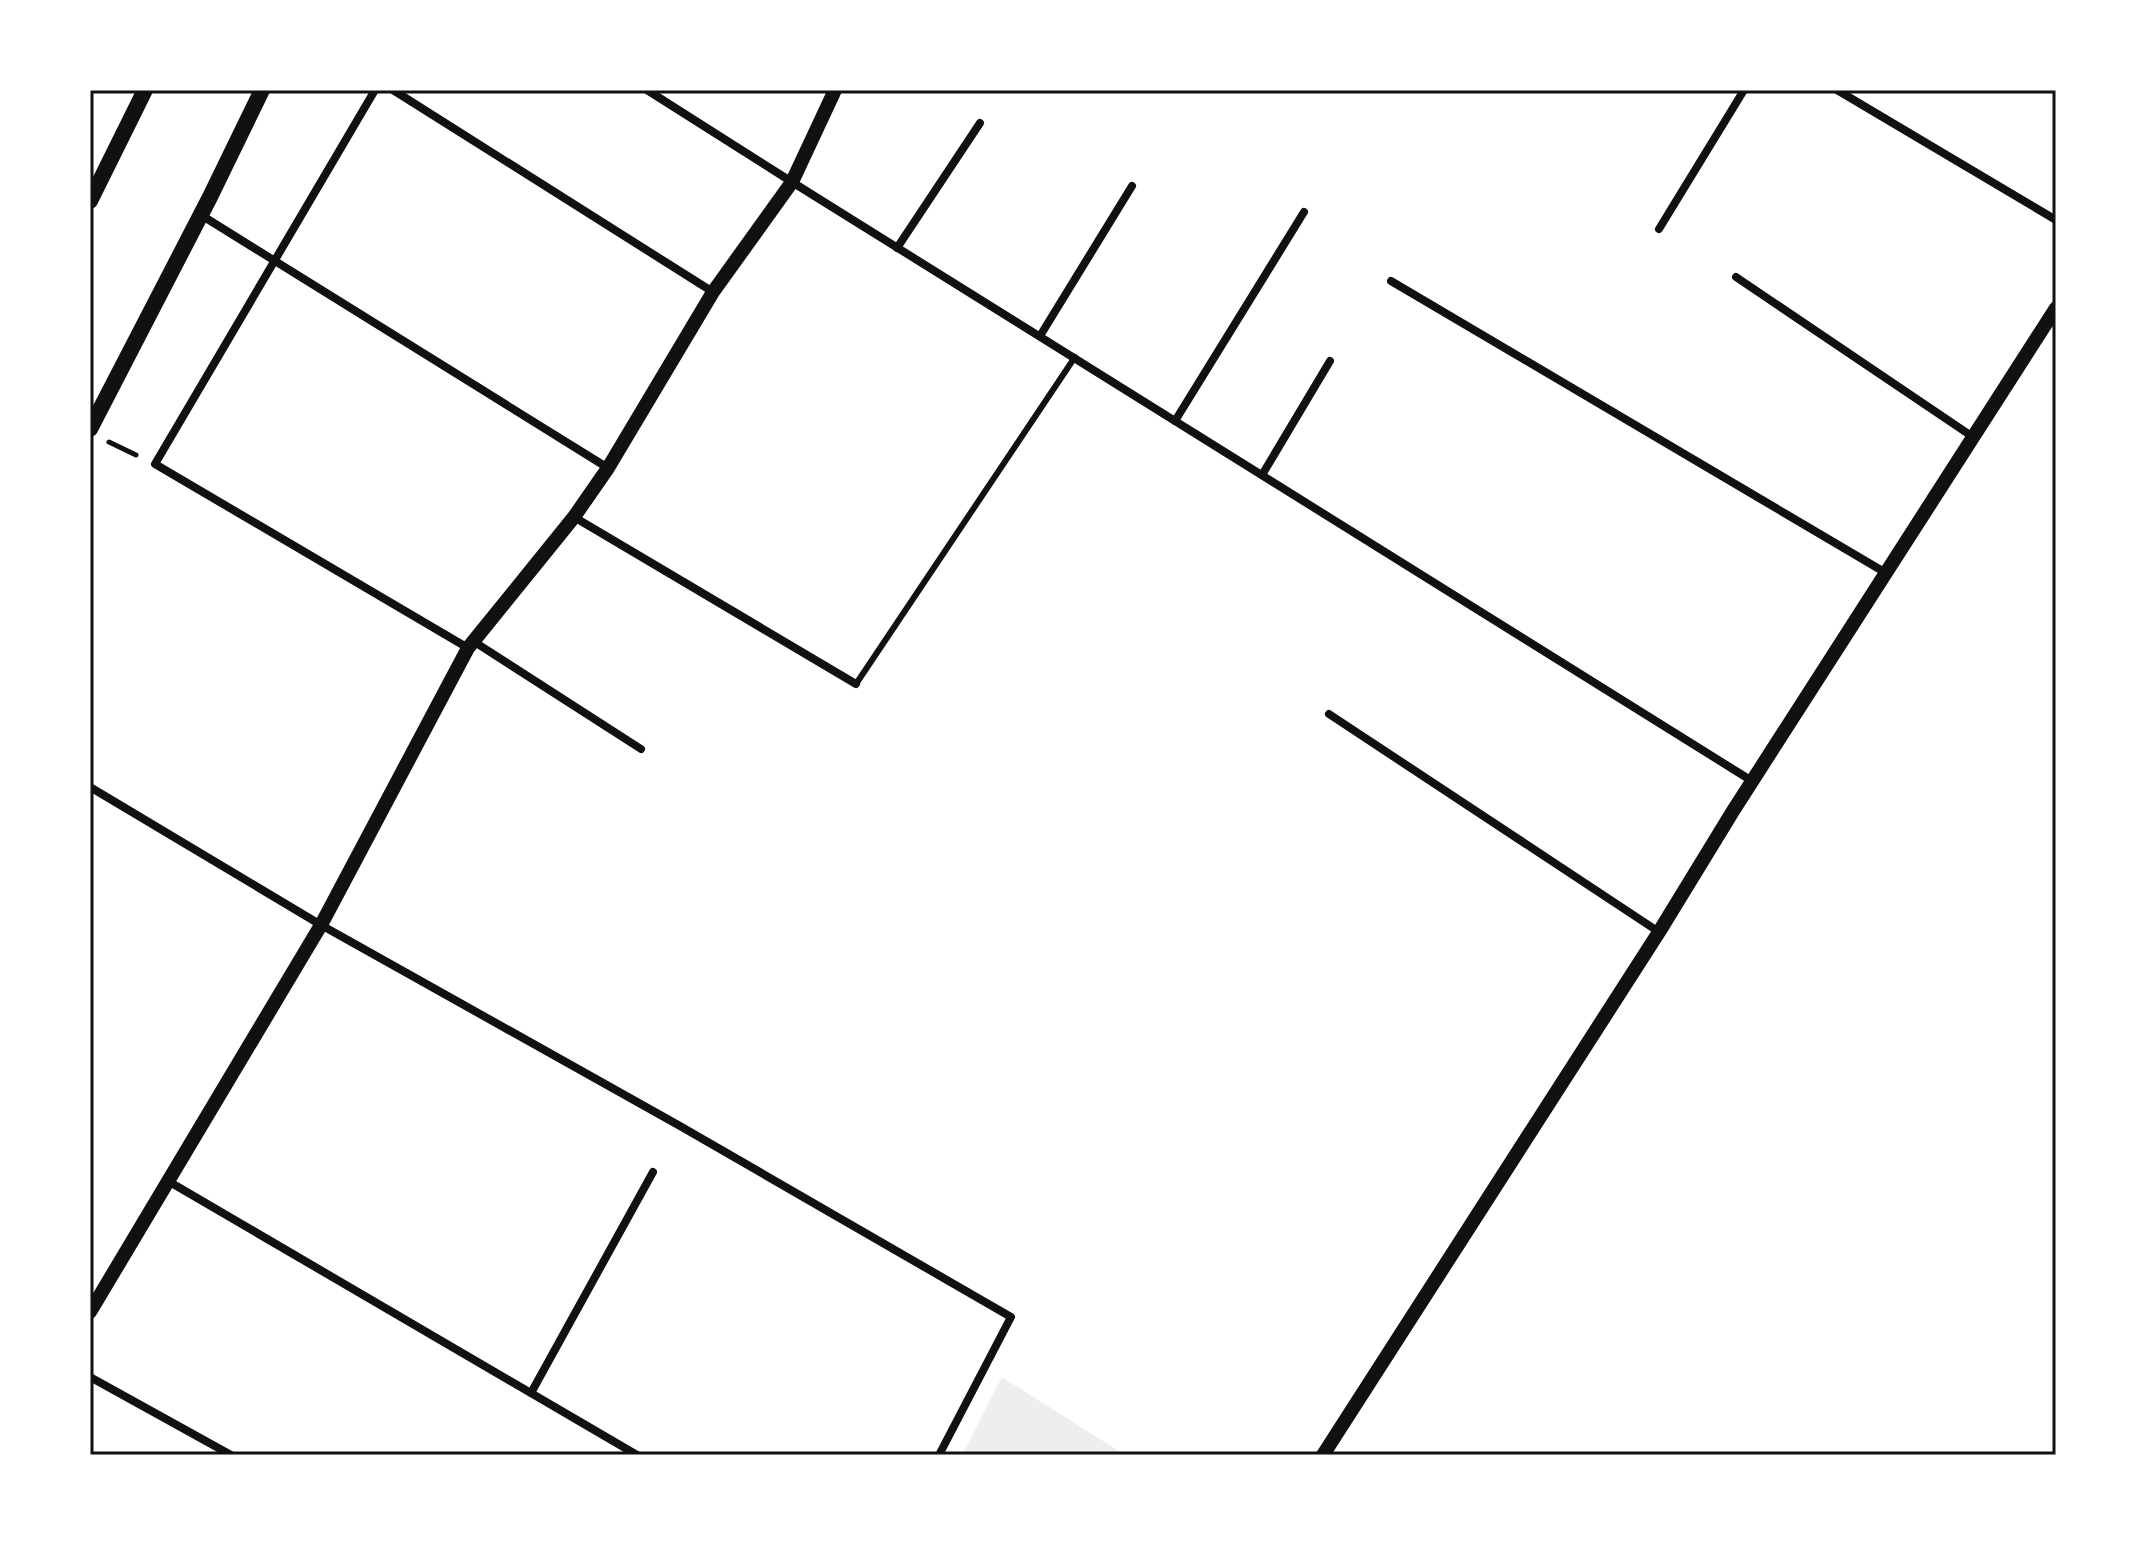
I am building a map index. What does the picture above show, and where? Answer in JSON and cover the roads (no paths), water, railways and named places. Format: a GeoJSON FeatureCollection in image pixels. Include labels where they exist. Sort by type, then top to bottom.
{"type":"FeatureCollection","features":[{"type":"Feature","properties":{"kind":"main road"},"geometry":{"type":"LineString","coordinates":[[90,201],[145,90]]}},
{"type":"Feature","properties":{"kind":"main road"},"geometry":{"type":"LineString","coordinates":[[96,434],[262,90]]}},
{"type":"Feature","properties":{"kind":"street"},"geometry":{"type":"LineString","coordinates":[[375,90],[155,464],[470,645],[641,749]]}},
{"type":"Feature","properties":{"kind":"street"},"geometry":{"type":"LineString","coordinates":[[393,90],[713,292]]}},
{"type":"Feature","properties":{"kind":"street"},"geometry":{"type":"LineString","coordinates":[[647,90],[1752,781]]}},
{"type":"Feature","properties":{"kind":"street"},"geometry":{"type":"LineString","coordinates":[[90,1312],[321,925],[470,645],[574,517],[608,468],[713,292],[792,182],[835,90]]}},
{"type":"Feature","properties":{"kind":"street"},"geometry":{"type":"LineString","coordinates":[[1659,229],[1744,90]]}},
{"type":"Feature","properties":{"kind":"street"},"geometry":{"type":"LineString","coordinates":[[1837,90],[2056,220]]}},
{"type":"Feature","properties":{"kind":"street"},"geometry":{"type":"LineString","coordinates":[[897,248],[980,123]]}},
{"type":"Feature","properties":{"kind":"street"},"geometry":{"type":"LineString","coordinates":[[1040,336],[1132,186]]}},
{"type":"Feature","properties":{"kind":"street"},"geometry":{"type":"LineString","coordinates":[[1175,421],[1304,212]]}},
{"type":"Feature","properties":{"kind":"street"},"geometry":{"type":"LineString","coordinates":[[201,215],[608,468]]}},
{"type":"Feature","properties":{"kind":"street"},"geometry":{"type":"LineString","coordinates":[[1736,277],[1973,437]]}},
{"type":"Feature","properties":{"kind":"street"},"geometry":{"type":"LineString","coordinates":[[1391,281],[1886,573]]}},
{"type":"Feature","properties":{"kind":"street"},"geometry":{"type":"LineString","coordinates":[[1323,1455],[2056,308]]}},
{"type":"Feature","properties":{"kind":"street"},"geometry":{"type":"LineString","coordinates":[[1262,475],[1330,361]]}},
{"type":"Feature","properties":{"kind":"street"},"geometry":{"type":"LineString","coordinates":[[574,517],[856,684]]}},
{"type":"Feature","properties":{"kind":"street"},"geometry":{"type":"LineString","coordinates":[[1329,714],[1659,932]]}},
{"type":"Feature","properties":{"kind":"street"},"geometry":{"type":"LineString","coordinates":[[90,787],[321,925],[680,1126],[1011,1317],[939,1455]]}},
{"type":"Feature","properties":{"kind":"street"},"geometry":{"type":"LineString","coordinates":[[531,1393],[653,1172]]}},
{"type":"Feature","properties":{"kind":"street"},"geometry":{"type":"LineString","coordinates":[[168,1181],[637,1455]]}},
{"type":"Feature","properties":{"kind":"street"},"geometry":{"type":"LineString","coordinates":[[90,1377],[231,1455]]}},
{"type":"Feature","properties":{"kind":"lane"},"geometry":{"type":"LineString","coordinates":[[856,684],[1075,357]]}}]}
